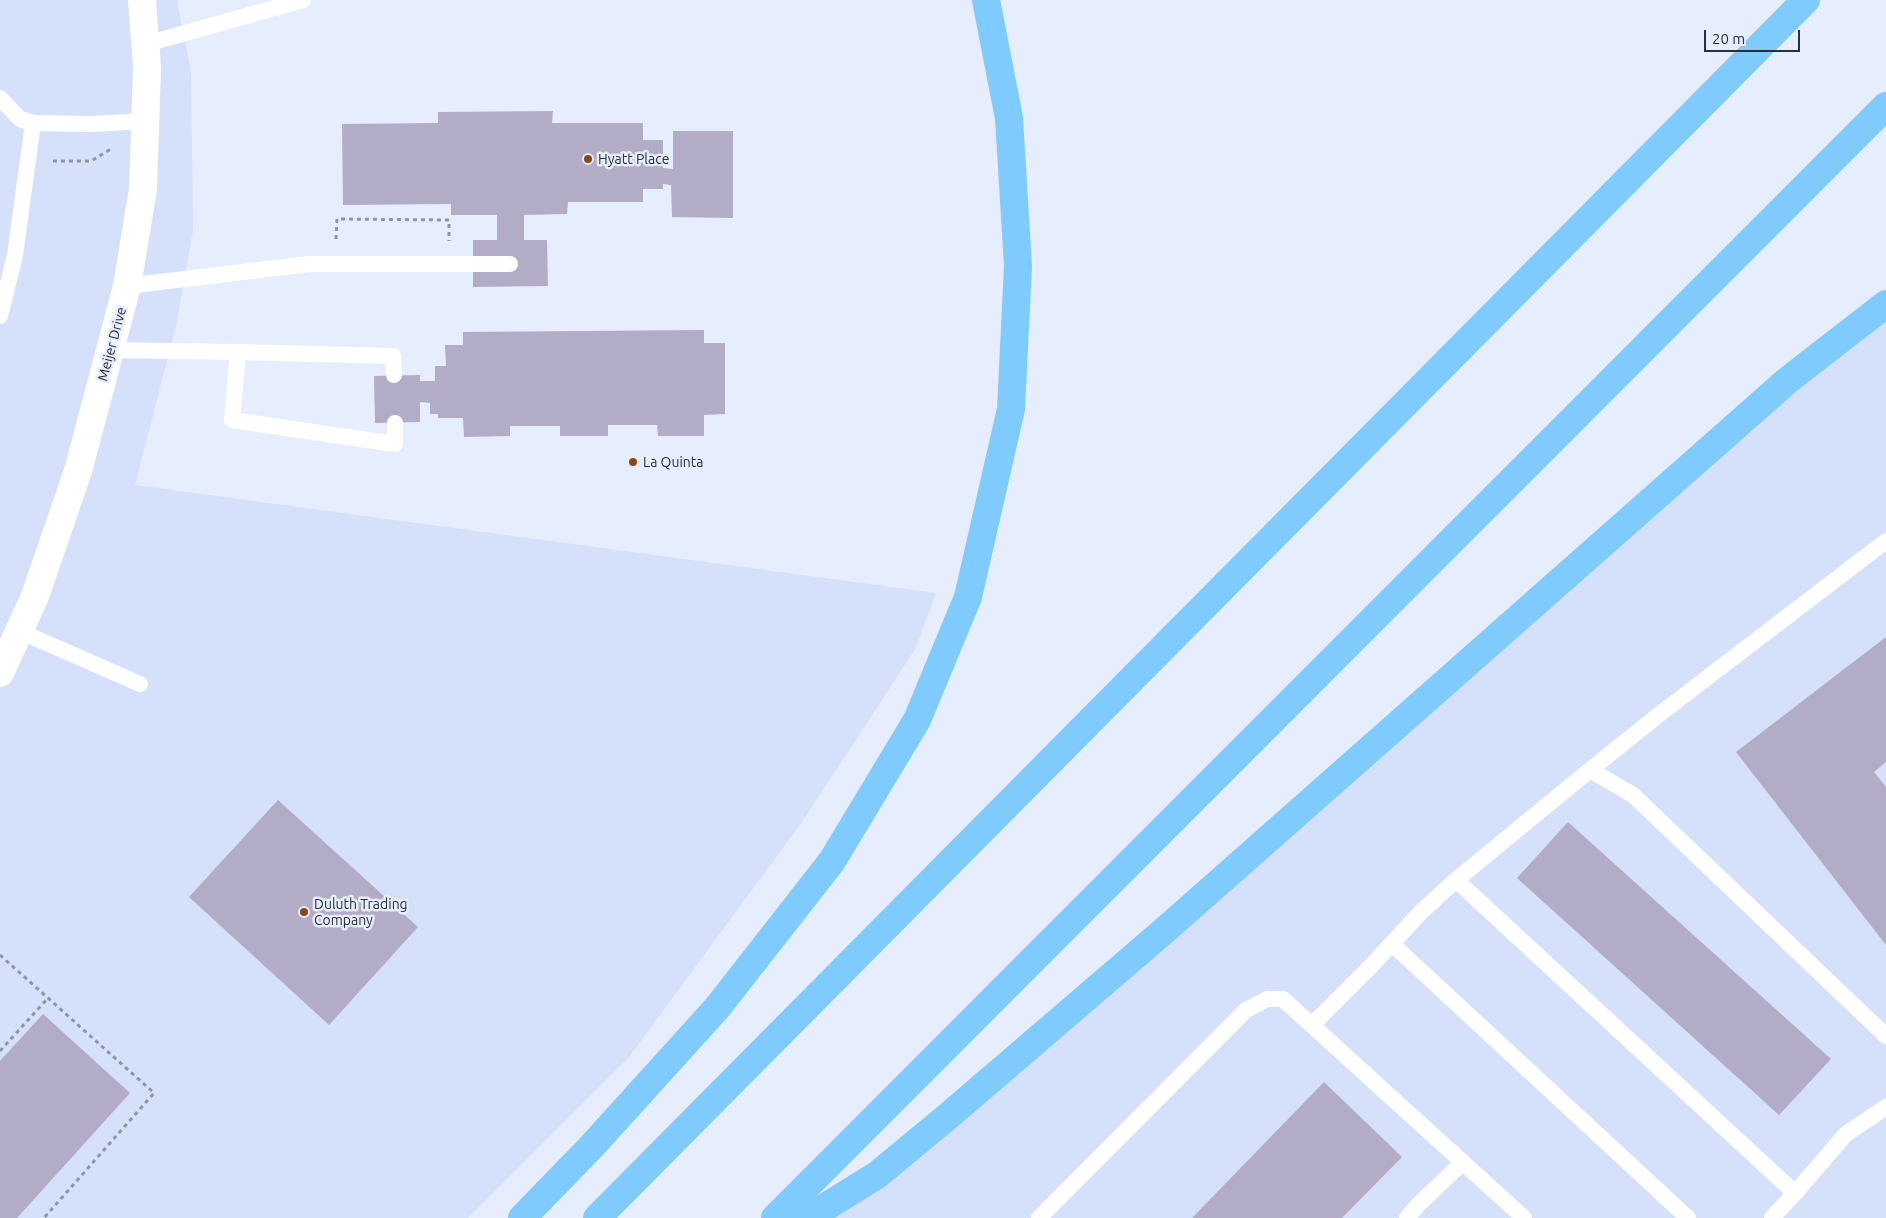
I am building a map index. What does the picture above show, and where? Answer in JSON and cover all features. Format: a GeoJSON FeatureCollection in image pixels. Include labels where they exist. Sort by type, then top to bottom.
{"type":"FeatureCollection","features":[{"type":"Feature","properties":{"kind":"highway"},"geometry":{"type":"LineString","coordinates":[[522,1218],[592,1146],[717,1008],[832,861],[917,720],[968,597],[1011,409],[1018,266],[1009,118],[986,0]]}},
{"type":"Feature","properties":{"kind":"highway"},"geometry":{"type":"LineString","coordinates":[[598,1218],[1806,0]]}},
{"type":"Feature","properties":{"kind":"highway"},"geometry":{"type":"LineString","coordinates":[[775,1218],[1886,106]]}},
{"type":"Feature","properties":{"kind":"highway"},"geometry":{"type":"LineString","coordinates":[[808,1218],[877,1175],[946,1118],[1173,924],[1788,380],[1886,304]]}},
{"type":"Feature","properties":{"kind":"street","name":"Meijer Drive"},"geometry":{"type":"LineString","coordinates":[[0,672],[35,596],[78,471],[127,286],[143,189],[146,122],[146,44],[142,0]]}},
{"type":"Feature","properties":{"kind":"lane"},"geometry":{"type":"LineString","coordinates":[[146,44],[303,0]]}},
{"type":"Feature","properties":{"kind":"lane"},"geometry":{"type":"LineString","coordinates":[[0,98],[20,119],[33,123],[90,124],[146,122]]}},
{"type":"Feature","properties":{"kind":"lane"},"geometry":{"type":"LineString","coordinates":[[0,316],[15,255],[33,123]]}},
{"type":"Feature","properties":{"kind":"lane"},"geometry":{"type":"LineString","coordinates":[[127,286],[309,264],[510,264]]}},
{"type":"Feature","properties":{"kind":"lane"},"geometry":{"type":"LineString","coordinates":[[110,350],[393,356],[394,375]]}},
{"type":"Feature","properties":{"kind":"lane"},"geometry":{"type":"LineString","coordinates":[[238,352],[232,420],[395,444],[395,423]]}},
{"type":"Feature","properties":{"kind":"lane"},"geometry":{"type":"LineString","coordinates":[[1312,1025],[1420,913],[1456,880],[1661,713],[1886,541]]}},
{"type":"Feature","properties":{"kind":"lane"},"geometry":{"type":"LineString","coordinates":[[19,631],[140,684]]}},
{"type":"Feature","properties":{"kind":"lane"},"geometry":{"type":"LineString","coordinates":[[1590,770],[1633,795],[1886,1036]]}},
{"type":"Feature","properties":{"kind":"lane"},"geometry":{"type":"LineString","coordinates":[[1456,880],[1794,1193]]}},
{"type":"Feature","properties":{"kind":"lane"},"geometry":{"type":"LineString","coordinates":[[1392,944],[1688,1218]]}},
{"type":"Feature","properties":{"kind":"lane"},"geometry":{"type":"LineString","coordinates":[[1039,1218],[1246,1010],[1267,999],[1284,999],[1524,1218]]}},
{"type":"Feature","properties":{"kind":"lane"},"geometry":{"type":"LineString","coordinates":[[1772,1218],[1846,1134],[1886,1107]]}},
{"type":"Feature","properties":{"kind":"lane"},"geometry":{"type":"LineString","coordinates":[[1407,1218],[1463,1162]]}},
{"type":"Feature","properties":{"kind":"path"},"geometry":{"type":"LineString","coordinates":[[0,955],[154,1092],[44,1218]]}},
{"type":"Feature","properties":{"kind":"path"},"geometry":{"type":"LineString","coordinates":[[0,1051],[48,998]]}},
{"type":"Feature","properties":{"kind":"shaded area"},"geometry":{"type":"Polygon","coordinates":[[[0,0],[177,0],[191,72],[193,230],[177,322],[135,485],[936,593],[916,648],[802,822],[629,1057],[468,1218],[0,1218],[0,0]]]}},
{"type":"Feature","properties":{"kind":"shaded area"},"geometry":{"type":"Polygon","coordinates":[[[1886,304],[1886,1218],[808,1218],[1886,304]]]}},
{"type":"Feature","properties":{"kind":"building"},"geometry":{"type":"Polygon","coordinates":[[[553,111],[552,123],[643,123],[643,140],[663,140],[663,168],[673,169],[673,131],[733,131],[733,218],[672,217],[671,185],[663,184],[663,189],[643,189],[643,202],[568,202],[567,214],[524,215],[524,240],[547,240],[548,286],[473,287],[473,240],[497,240],[497,215],[451,215],[451,204],[343,205],[342,124],[438,123],[438,112],[553,111]]]}},
{"type":"Feature","properties":{"kind":"building"},"geometry":{"type":"Polygon","coordinates":[[[704,330],[704,343],[725,343],[725,414],[704,415],[704,436],[658,436],[657,425],[608,425],[608,436],[560,436],[560,426],[510,426],[510,436],[464,437],[463,418],[438,418],[438,414],[430,414],[430,403],[420,402],[420,422],[375,423],[374,376],[420,375],[420,381],[435,381],[435,366],[446,366],[445,345],[463,345],[463,332],[704,330]]]}},
{"type":"Feature","properties":{"kind":"building"},"geometry":{"type":"Polygon","coordinates":[[[1886,637],[1886,762],[1874,772],[1886,787],[1886,945],[1736,752],[1886,637]]]}},
{"type":"Feature","properties":{"kind":"building","name":"Duluth Trading Company"},"geometry":{"type":"Polygon","coordinates":[[[278,800],[418,927],[329,1025],[189,897],[278,800]]]}},
{"type":"Feature","properties":{"kind":"building"},"geometry":{"type":"Polygon","coordinates":[[[1568,822],[1831,1059],[1779,1115],[1517,878],[1568,822]]]}},
{"type":"Feature","properties":{"kind":"building"},"geometry":{"type":"Polygon","coordinates":[[[43,1014],[130,1093],[17,1218],[0,1218],[0,1061],[43,1014]]]}},
{"type":"Feature","properties":{"kind":"building"},"geometry":{"type":"Polygon","coordinates":[[[1324,1082],[1402,1157],[1342,1218],[1192,1218],[1324,1082]]]}},
{"type":"Feature","properties":{"kind":"place","name":"Hyatt Place"},"geometry":{"type":"Point","coordinates":[588,159]}},
{"type":"Feature","properties":{"kind":"place","name":"La Quinta"},"geometry":{"type":"Point","coordinates":[633,462]}},
{"type":"Feature","properties":{"kind":"place","name":"Duluth Trading Company"},"geometry":{"type":"Point","coordinates":[304,912]}}]}
